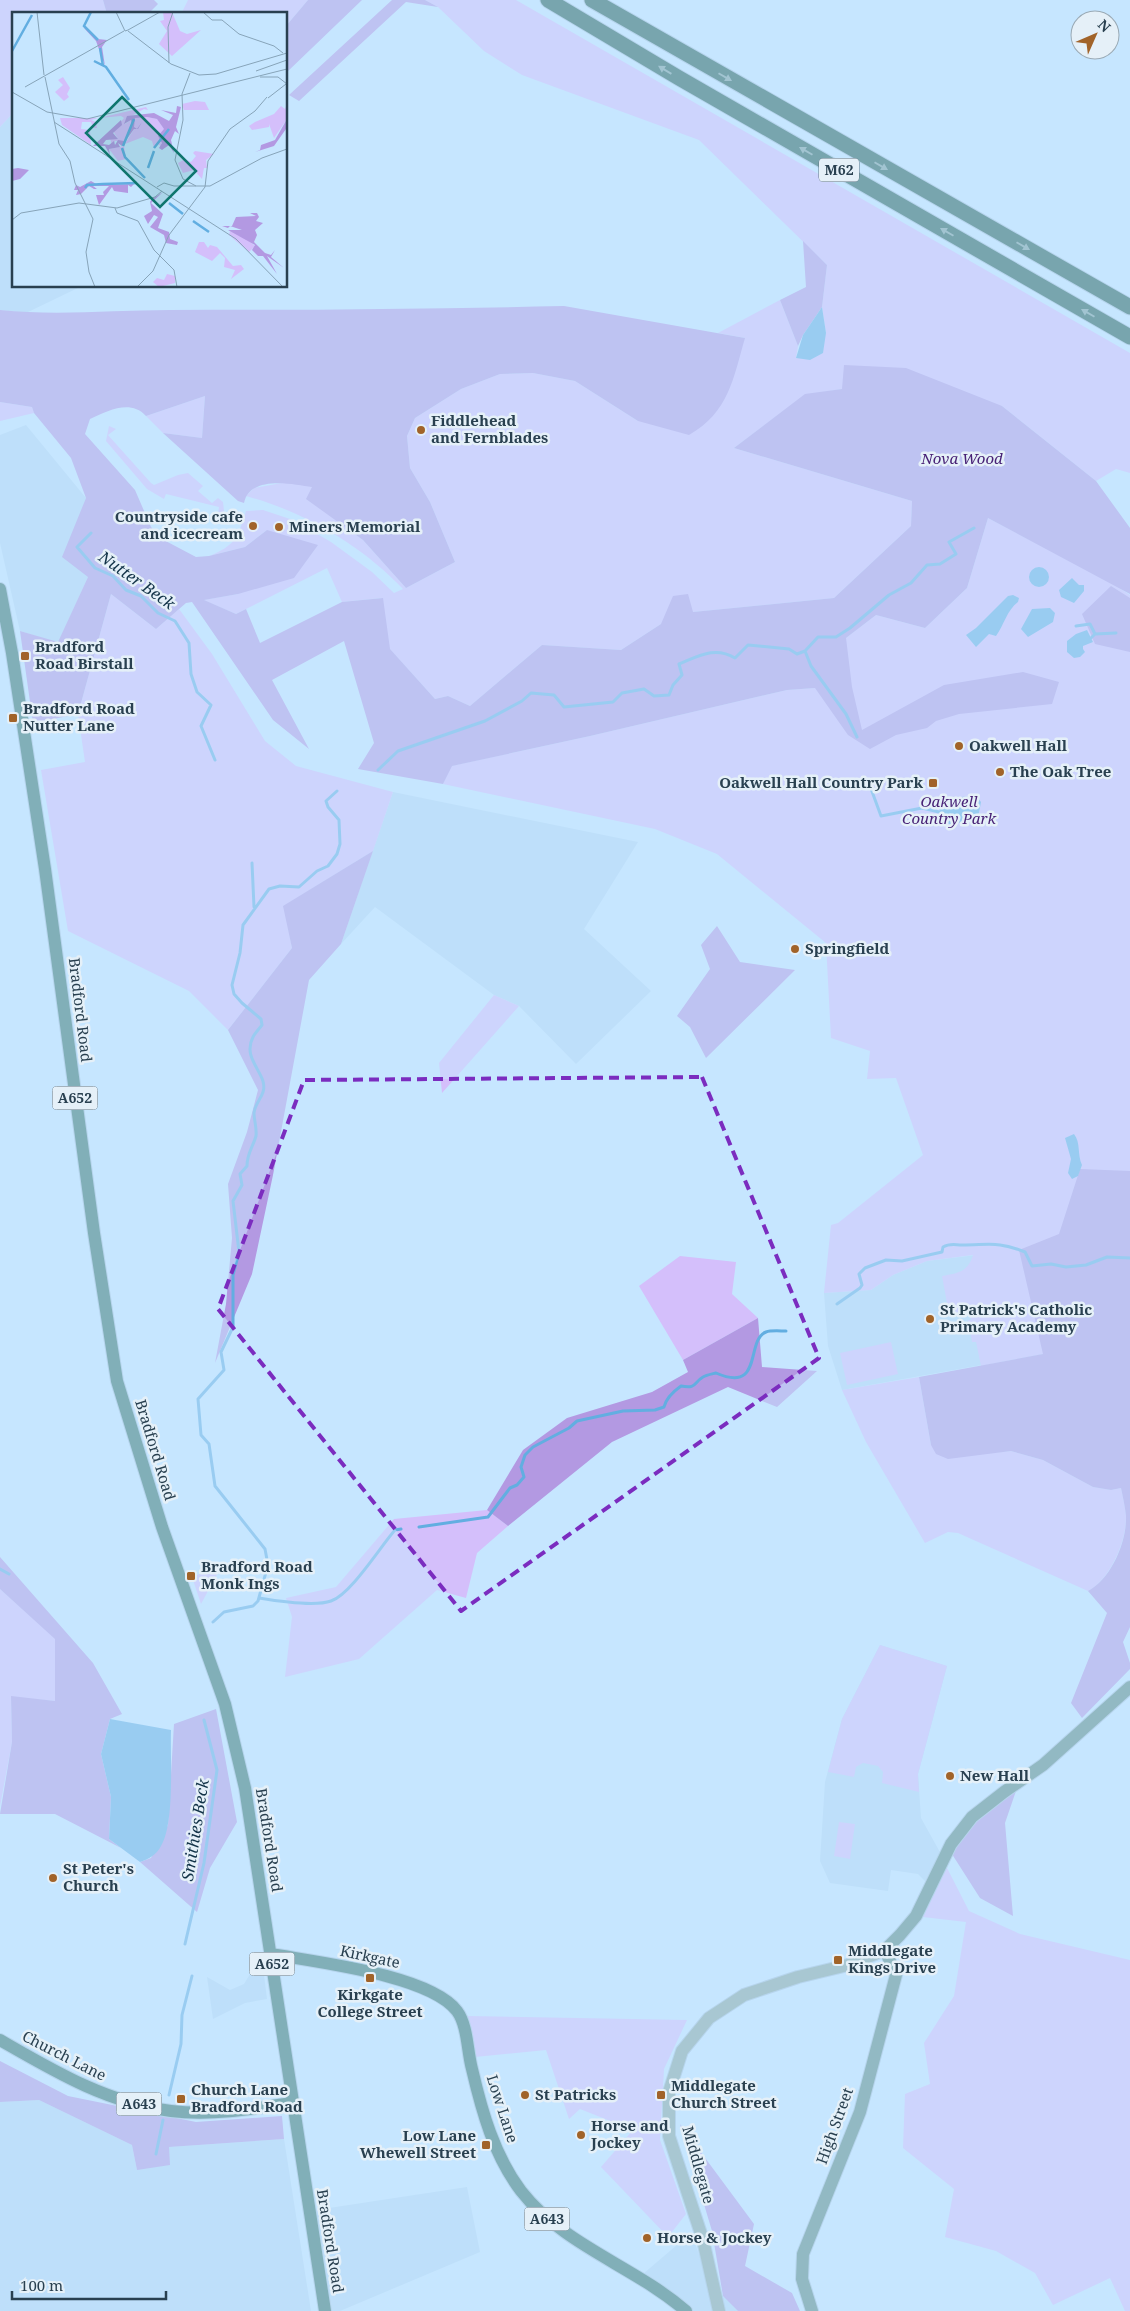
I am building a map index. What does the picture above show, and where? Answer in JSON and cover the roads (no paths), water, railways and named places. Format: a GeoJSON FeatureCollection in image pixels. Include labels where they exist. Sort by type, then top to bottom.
{"type":"FeatureCollection","features":[{"type":"Feature","properties":{"kind":"highway","name":"M62"},"geometry":{"type":"LineString","coordinates":[[548,0],[679,78],[1130,337]]}},
{"type":"Feature","properties":{"kind":"highway","name":"M62"},"geometry":{"type":"LineString","coordinates":[[592,0],[1130,307]]}},
{"type":"Feature","properties":{"kind":"main road","name":"Bradford Road"},"geometry":{"type":"LineString","coordinates":[[0,589],[45,869],[94,1233],[117,1381],[162,1528],[225,1704],[247,1801],[325,2311]]}},
{"type":"Feature","properties":{"kind":"main road"},"geometry":{"type":"LineString","coordinates":[[885,1950],[900,1936],[916,1916],[951,1844],[972,1818],[1004,1792],[1043,1765],[1130,1687]]}},
{"type":"Feature","properties":{"kind":"main road","name":"High Street"},"geometry":{"type":"LineString","coordinates":[[812,2311],[802,2279],[803,2254],[860,2112],[896,1975],[885,1950]]}},
{"type":"Feature","properties":{"kind":"main road","name":"Kirkgate"},"geometry":{"type":"LineString","coordinates":[[271,1954],[395,1978],[436,1994],[456,2009]]}},
{"type":"Feature","properties":{"kind":"main road","name":"Low Lane"},"geometry":{"type":"LineString","coordinates":[[456,2009],[463,2024],[473,2073],[487,2124],[497,2150],[513,2179],[553,2225],[657,2288],[686,2311]]}},
{"type":"Feature","properties":{"kind":"main road","name":"Church Lane"},"geometry":{"type":"LineString","coordinates":[[0,2040],[67,2079],[114,2099],[171,2112],[219,2112],[292,2103]]}},
{"type":"Feature","properties":{"kind":"street","name":"Middlegate"},"geometry":{"type":"LineString","coordinates":[[719,2311],[703,2240],[669,2136],[669,2092],[682,2051],[709,2018],[744,1995],[798,1977],[848,1966],[885,1950]]}},
{"type":"Feature","properties":{"kind":"water"},"geometry":{"type":"Polygon","coordinates":[[[822,307],[826,333],[823,353],[810,360],[796,358],[803,335],[822,307]]]}},
{"type":"Feature","properties":{"kind":"water"},"geometry":{"type":"Polygon","coordinates":[[[1039,567],[1046,570],[1049,577],[1046,584],[1039,587],[1032,584],[1029,577],[1032,570],[1039,567]]]}},
{"type":"Feature","properties":{"kind":"water"},"geometry":{"type":"Polygon","coordinates":[[[1072,578],[1079,585],[1084,585],[1084,591],[1074,603],[1061,597],[1059,590],[1072,578]]]}},
{"type":"Feature","properties":{"kind":"water"},"geometry":{"type":"Polygon","coordinates":[[[1013,595],[1019,598],[1018,602],[1011,609],[996,636],[989,634],[976,647],[966,635],[976,628],[1008,596],[1013,595]]]}},
{"type":"Feature","properties":{"kind":"water"},"geometry":{"type":"Polygon","coordinates":[[[1050,608],[1055,613],[1053,622],[1028,637],[1021,629],[1032,609],[1050,608]]]}},
{"type":"Feature","properties":{"kind":"water"},"geometry":{"type":"Polygon","coordinates":[[[1087,630],[1093,642],[1083,646],[1085,652],[1080,657],[1074,658],[1067,652],[1067,641],[1076,634],[1087,630]]]}},
{"type":"Feature","properties":{"kind":"water"},"geometry":{"type":"Polygon","coordinates":[[[976,796],[981,802],[979,813],[971,821],[949,824],[941,816],[939,808],[946,798],[976,796]]]}},
{"type":"Feature","properties":{"kind":"water"},"geometry":{"type":"Polygon","coordinates":[[[1074,1134],[1078,1141],[1082,1165],[1078,1176],[1072,1179],[1068,1173],[1071,1159],[1065,1138],[1074,1134]]]}},
{"type":"Feature","properties":{"kind":"water"},"geometry":{"type":"Polygon","coordinates":[[[110,1719],[171,1730],[170,1807],[165,1836],[157,1852],[140,1862],[109,1839],[111,1797],[101,1754],[110,1719]]]}},
{"type":"Feature","properties":{"kind":"waterway"},"geometry":{"type":"LineString","coordinates":[[378,770],[398,751],[485,721],[522,701],[531,693],[554,695],[564,707],[613,702],[622,693],[644,689],[654,696],[669,695],[673,685],[682,675],[679,664],[700,655],[721,653],[735,658],[748,645],[789,649],[797,654],[805,651],[818,637],[836,637],[850,628],[889,595],[911,583],[927,565],[940,564],[956,554],[949,542],[974,528]]}},
{"type":"Feature","properties":{"kind":"waterway","name":"Nutter Beck"},"geometry":{"type":"LineString","coordinates":[[91,533],[77,547],[95,568],[113,576],[126,590],[141,596],[158,613],[175,621],[189,643],[191,674],[197,692],[211,705],[201,726],[215,760]]}},
{"type":"Feature","properties":{"kind":"waterway"},"geometry":{"type":"LineString","coordinates":[[1076,626],[1090,624],[1095,634]]}},
{"type":"Feature","properties":{"kind":"waterway"},"geometry":{"type":"LineString","coordinates":[[1091,638],[1095,634],[1116,633]]}},
{"type":"Feature","properties":{"kind":"waterway"},"geometry":{"type":"LineString","coordinates":[[805,651],[811,666],[846,714],[857,737]]}},
{"type":"Feature","properties":{"kind":"waterway"},"geometry":{"type":"LineString","coordinates":[[870,786],[881,816],[922,808],[939,812]]}},
{"type":"Feature","properties":{"kind":"waterway"},"geometry":{"type":"LineString","coordinates":[[213,1622],[224,1612],[253,1606],[258,1601],[268,1565],[265,1549],[215,1486],[209,1444],[201,1435],[198,1399],[224,1370],[221,1352],[233,1327],[233,1275],[239,1252],[233,1201],[242,1185],[240,1174],[247,1166],[249,1154],[256,1136],[254,1113],[264,1085],[250,1053],[253,1037],[262,1025],[261,1019],[234,994],[232,985],[240,953],[243,925],[269,889],[280,886],[299,887],[317,871],[328,866],[337,854],[340,844],[339,820],[328,807],[326,801],[337,791]]}},
{"type":"Feature","properties":{"kind":"waterway","name":"Nutter Beck"},"geometry":{"type":"LineString","coordinates":[[252,863],[254,907]]}},
{"type":"Feature","properties":{"kind":"waterway"},"geometry":{"type":"LineString","coordinates":[[837,1304],[860,1288],[862,1285],[859,1274],[865,1268],[886,1260],[902,1261],[942,1252],[943,1247],[950,1245],[994,1244],[1008,1246],[1025,1252],[1032,1266],[1051,1264],[1066,1267],[1086,1265],[1107,1257],[1130,1258]]}},
{"type":"Feature","properties":{"kind":"waterway"},"geometry":{"type":"LineString","coordinates":[[419,1527],[488,1517],[510,1488],[517,1485],[524,1477],[521,1467],[525,1455],[533,1447],[569,1428],[577,1421],[623,1411],[655,1410],[664,1407],[668,1398],[678,1388],[681,1386],[692,1386],[706,1376],[716,1373],[731,1378],[741,1377],[751,1363],[760,1337],[768,1331],[786,1331]]}},
{"type":"Feature","properties":{"kind":"waterway"},"geometry":{"type":"LineString","coordinates":[[259,1598],[305,1603],[331,1601],[339,1597],[356,1580],[395,1530],[401,1529]]}},
{"type":"Feature","properties":{"kind":"waterway"},"geometry":{"type":"LineString","coordinates":[[0,1569],[9,1574]]}},
{"type":"Feature","properties":{"kind":"waterway","name":"Smithies Beck"},"geometry":{"type":"LineString","coordinates":[[185,1944],[204,1863],[217,1770],[204,1720]]}},
{"type":"Feature","properties":{"kind":"waterway","name":"Smithies Beck"},"geometry":{"type":"LineString","coordinates":[[169,2095],[181,2044],[182,2015],[192,1976]]}},
{"type":"Feature","properties":{"kind":"waterway","name":"Smithies Beck"},"geometry":{"type":"LineString","coordinates":[[156,2154],[163,2120]]}},
{"type":"Feature","properties":{"kind":"place","name":"Fiddlehead and Fernblades"},"geometry":{"type":"Point","coordinates":[421,430]}},
{"type":"Feature","properties":{"kind":"place","name":"Countryside cafe and icecream"},"geometry":{"type":"Point","coordinates":[253,526]}},
{"type":"Feature","properties":{"kind":"place","name":"Miners Memorial"},"geometry":{"type":"Point","coordinates":[279,527]}},
{"type":"Feature","properties":{"kind":"place","name":"Bradford Road Birstall"},"geometry":{"type":"Point","coordinates":[25,656]}},
{"type":"Feature","properties":{"kind":"place","name":"Bradford Road Nutter Lane"},"geometry":{"type":"Point","coordinates":[13,718]}},
{"type":"Feature","properties":{"kind":"place","name":"Oakwell Hall"},"geometry":{"type":"Point","coordinates":[959,746]}},
{"type":"Feature","properties":{"kind":"place","name":"The Oak Tree"},"geometry":{"type":"Point","coordinates":[1000,772]}},
{"type":"Feature","properties":{"kind":"place","name":"Oakwell Hall Country Park"},"geometry":{"type":"Point","coordinates":[933,783]}},
{"type":"Feature","properties":{"kind":"place","name":"Springfield"},"geometry":{"type":"Point","coordinates":[795,949]}},
{"type":"Feature","properties":{"kind":"place","name":"St Patrick's Catholic Primary Academy"},"geometry":{"type":"Point","coordinates":[930,1319]}},
{"type":"Feature","properties":{"kind":"place","name":"Bradford Road Monk Ings"},"geometry":{"type":"Point","coordinates":[191,1576]}},
{"type":"Feature","properties":{"kind":"place","name":"New Hall"},"geometry":{"type":"Point","coordinates":[950,1776]}},
{"type":"Feature","properties":{"kind":"place","name":"St Peter's Church"},"geometry":{"type":"Point","coordinates":[53,1878]}},
{"type":"Feature","properties":{"kind":"place","name":"Middlegate Kings Drive"},"geometry":{"type":"Point","coordinates":[838,1960]}},
{"type":"Feature","properties":{"kind":"place","name":"Kirkgate College Street"},"geometry":{"type":"Point","coordinates":[370,1978]}},
{"type":"Feature","properties":{"kind":"place","name":"St Patricks"},"geometry":{"type":"Point","coordinates":[525,2095]}},
{"type":"Feature","properties":{"kind":"place","name":"Middlegate Church Street"},"geometry":{"type":"Point","coordinates":[661,2095]}},
{"type":"Feature","properties":{"kind":"place","name":"Church Lane Bradford Road"},"geometry":{"type":"Point","coordinates":[181,2099]}},
{"type":"Feature","properties":{"kind":"place","name":"Horse and Jockey"},"geometry":{"type":"Point","coordinates":[581,2135]}},
{"type":"Feature","properties":{"kind":"place","name":"Low Lane Whewell Street"},"geometry":{"type":"Point","coordinates":[486,2145]}},
{"type":"Feature","properties":{"kind":"place","name":"Horse & Jockey"},"geometry":{"type":"Point","coordinates":[647,2238]}},
{"type":"Feature","properties":{"kind":"park label","name":"Nova Wood"},"geometry":{"type":"Point","coordinates":[962,459]}},
{"type":"Feature","properties":{"kind":"park label","name":"Oakwell Country Park"},"geometry":{"type":"Point","coordinates":[949,810]}}]}
